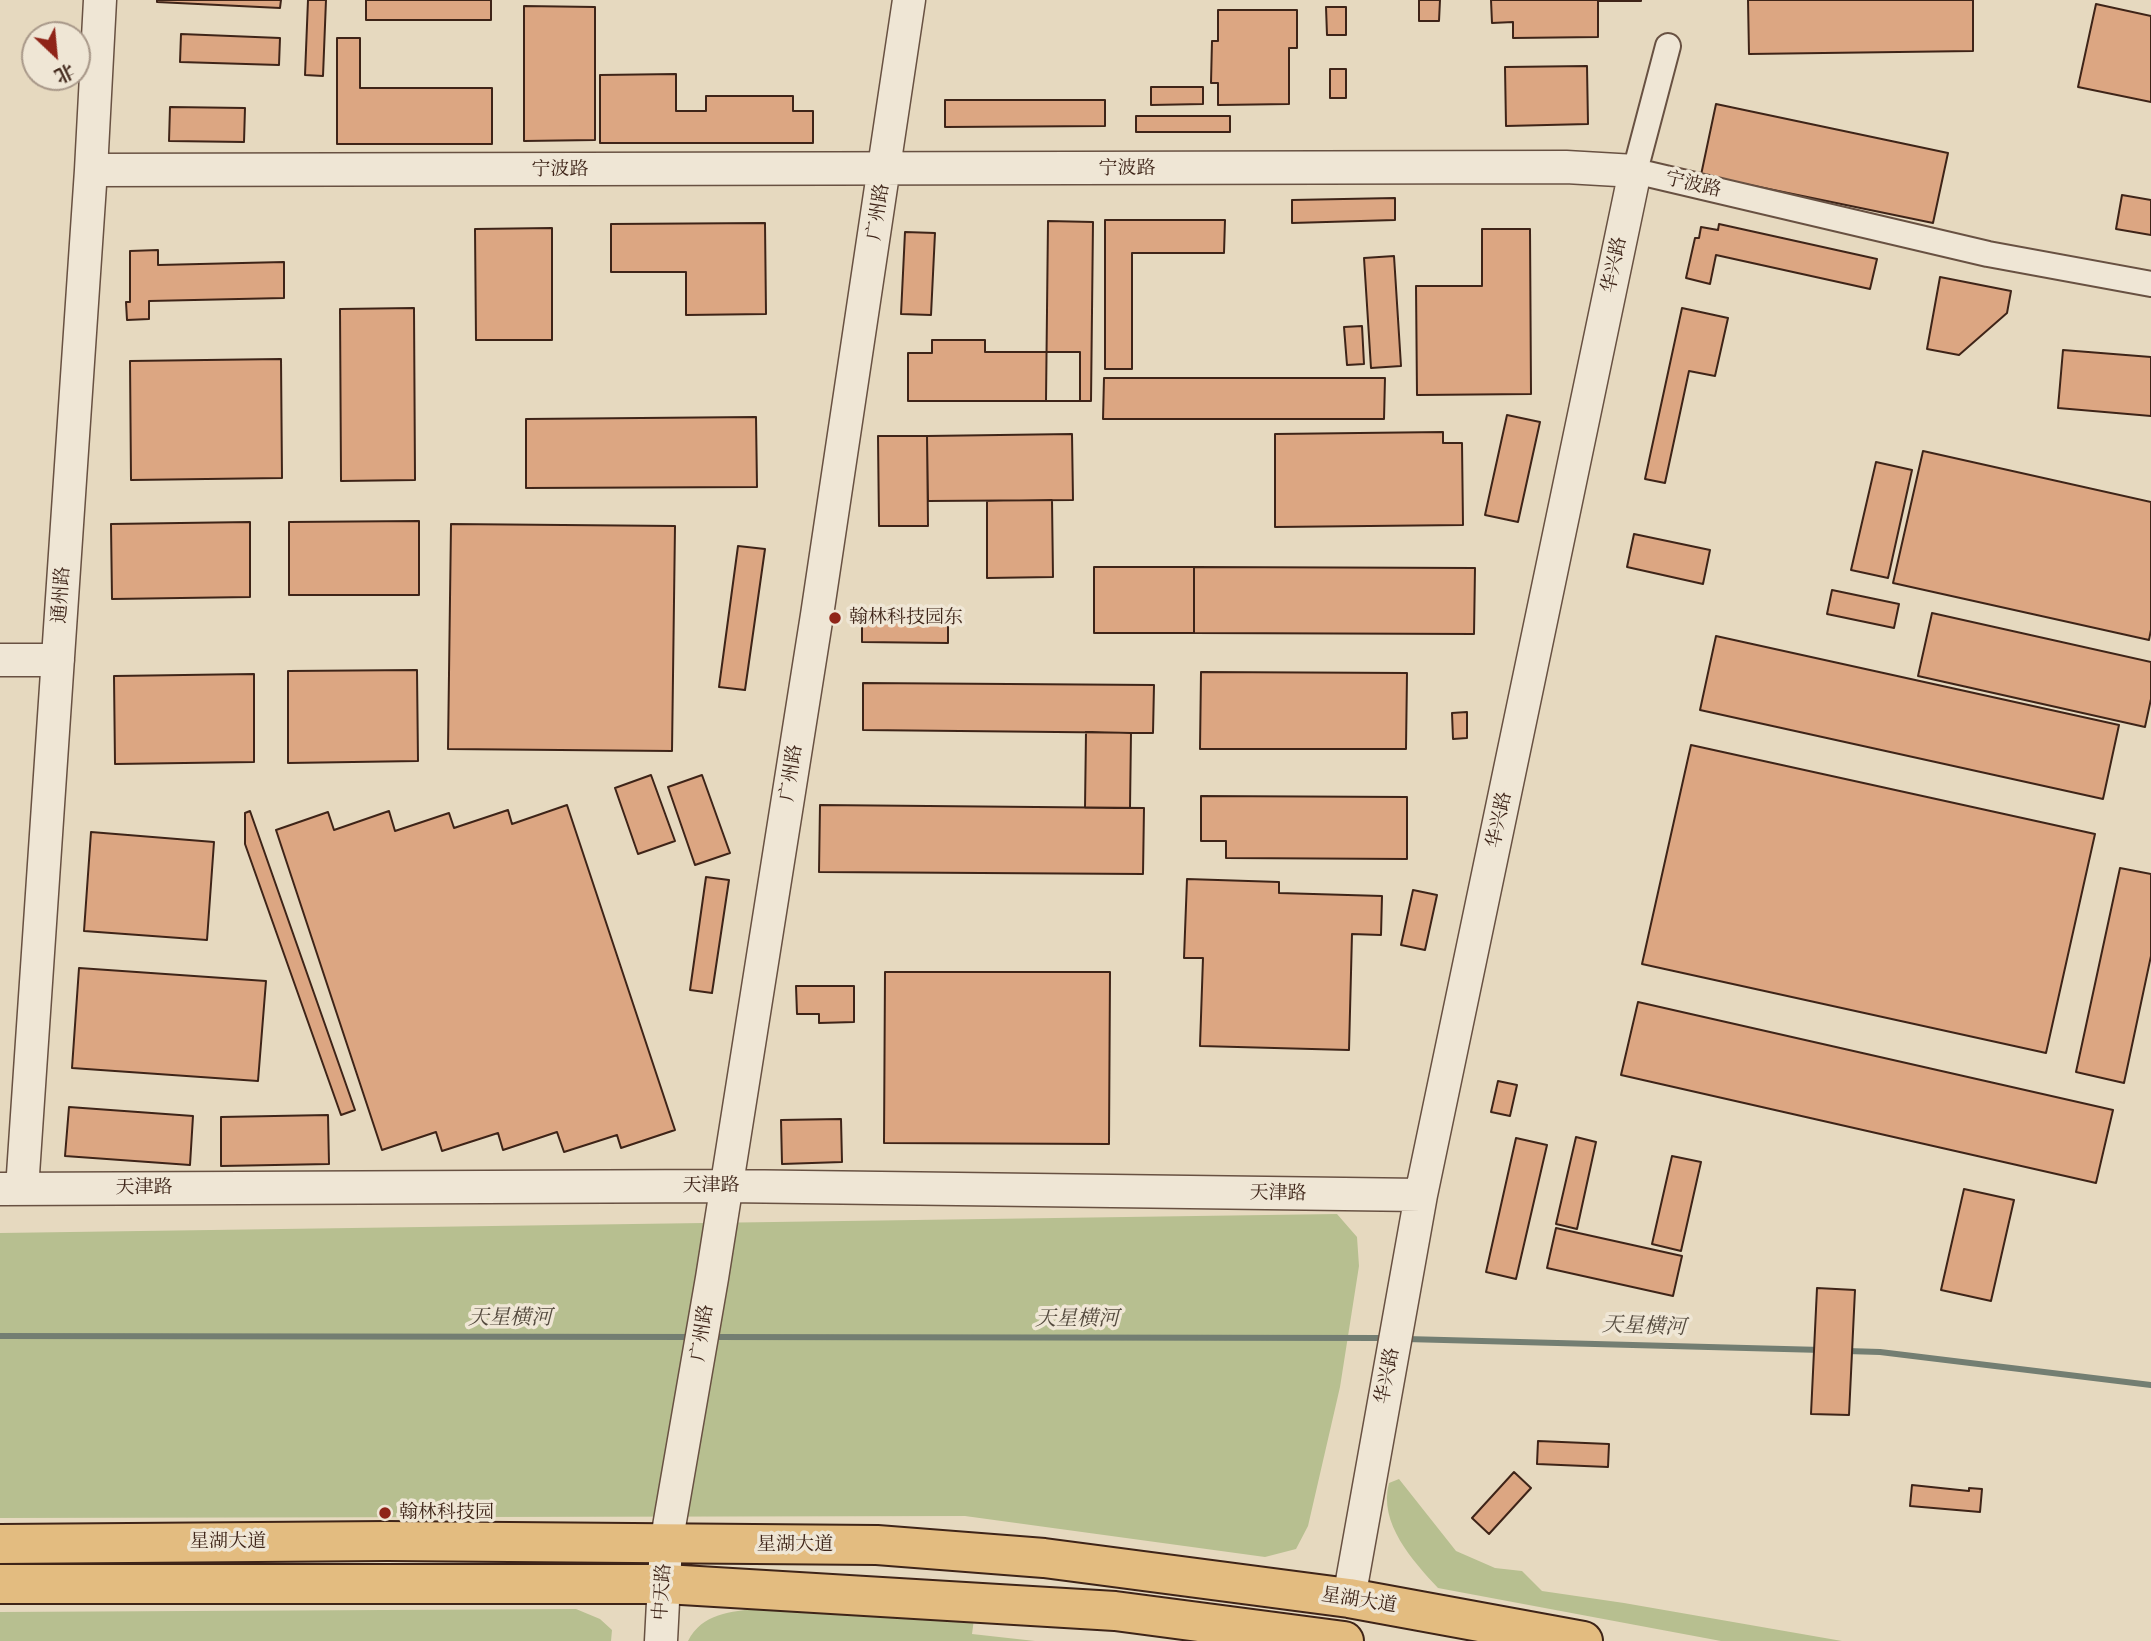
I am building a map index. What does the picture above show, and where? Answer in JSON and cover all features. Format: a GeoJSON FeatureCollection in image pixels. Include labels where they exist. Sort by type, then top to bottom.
{"type":"FeatureCollection","features":[{"type":"Feature","properties":{"kind":"main road","name":"星湖大道"},"geometry":{"type":"LineString","coordinates":[[0,1544],[387,1541],[877,1545],[1044,1558],[1349,1598],[1583,1641]]}},
{"type":"Feature","properties":{"kind":"main road"},"geometry":{"type":"LineString","coordinates":[[0,1584],[665,1584],[1115,1611],[1344,1641]]}},
{"type":"Feature","properties":{"kind":"street","name":"通州路"},"geometry":{"type":"LineString","coordinates":[[11,1189],[58,660],[100,0]]}},
{"type":"Feature","properties":{"kind":"street","name":"广州路"},"geometry":{"type":"LineString","coordinates":[[666,1544],[712,1278],[909,0]]}},
{"type":"Feature","properties":{"kind":"street","name":"华兴路"},"geometry":{"type":"LineString","coordinates":[[1349,1598],[1421,1195],[1635,171],[1668,46]]}},
{"type":"Feature","properties":{"kind":"street","name":"宁波路"},"geometry":{"type":"LineString","coordinates":[[91,170],[1566,167],[1635,171],[1987,254],[2151,284]]}},
{"type":"Feature","properties":{"kind":"street"},"geometry":{"type":"LineString","coordinates":[[0,660],[58,660]]}},
{"type":"Feature","properties":{"kind":"street","name":"天津路"},"geometry":{"type":"LineString","coordinates":[[11,1189],[726,1186],[1421,1195]]}},
{"type":"Feature","properties":{"kind":"street","name":"中天路"},"geometry":{"type":"LineString","coordinates":[[661,1641],[666,1544]]}},
{"type":"Feature","properties":{"kind":"green space"},"geometry":{"type":"Polygon","coordinates":[[[1337,1214],[1357,1237],[1359,1266],[1340,1387],[1308,1526],[1296,1549],[1265,1557],[965,1516],[0,1518],[0,1233],[1337,1214]]]}},
{"type":"Feature","properties":{"kind":"green space"},"geometry":{"type":"Polygon","coordinates":[[[1399,1479],[1456,1551],[1495,1568],[1522,1571],[1542,1591],[1842,1641],[1721,1641],[1438,1588],[1418,1566],[1393,1527],[1387,1498],[1389,1483],[1399,1479]]]}},
{"type":"Feature","properties":{"kind":"green space"},"geometry":{"type":"Polygon","coordinates":[[[759,1608],[974,1619],[972,1634],[1035,1641],[688,1641],[709,1619],[759,1608]]]}},
{"type":"Feature","properties":{"kind":"green space"},"geometry":{"type":"Polygon","coordinates":[[[576,1609],[600,1619],[612,1630],[611,1641],[0,1641],[0,1612],[576,1609]]]}},
{"type":"Feature","properties":{"kind":"building"},"geometry":{"type":"Polygon","coordinates":[[[157,0],[281,0],[280,8],[157,0]]]}},
{"type":"Feature","properties":{"kind":"building"},"geometry":{"type":"Polygon","coordinates":[[[308,0],[326,0],[323,76],[305,75],[308,0]]]}},
{"type":"Feature","properties":{"kind":"building"},"geometry":{"type":"Polygon","coordinates":[[[366,0],[491,0],[491,20],[366,20],[366,0]]]}},
{"type":"Feature","properties":{"kind":"building"},"geometry":{"type":"Polygon","coordinates":[[[1419,0],[1440,0],[1439,21],[1419,21],[1419,0]]]}},
{"type":"Feature","properties":{"kind":"building"},"geometry":{"type":"Polygon","coordinates":[[[1491,0],[1598,0],[1598,37],[1513,38],[1513,22],[1492,23],[1491,0]]]}},
{"type":"Feature","properties":{"kind":"building"},"geometry":{"type":"Polygon","coordinates":[[[1641,0],[1641,1],[1599,1],[1641,0]]]}},
{"type":"Feature","properties":{"kind":"building"},"geometry":{"type":"Polygon","coordinates":[[[1748,0],[1973,0],[1973,51],[1749,54],[1748,0]]]}},
{"type":"Feature","properties":{"kind":"building"},"geometry":{"type":"Polygon","coordinates":[[[2096,4],[2151,16],[2151,102],[2078,87],[2096,4]]]}},
{"type":"Feature","properties":{"kind":"building"},"geometry":{"type":"Polygon","coordinates":[[[524,6],[595,7],[595,140],[524,141],[524,6]]]}},
{"type":"Feature","properties":{"kind":"building"},"geometry":{"type":"Polygon","coordinates":[[[1326,7],[1346,7],[1346,35],[1327,35],[1326,7]]]}},
{"type":"Feature","properties":{"kind":"building"},"geometry":{"type":"Polygon","coordinates":[[[1218,10],[1297,10],[1297,48],[1289,48],[1289,104],[1218,105],[1218,83],[1211,83],[1212,41],[1218,41],[1218,10]]]}},
{"type":"Feature","properties":{"kind":"building"},"geometry":{"type":"Polygon","coordinates":[[[181,34],[280,38],[279,65],[180,62],[181,34]]]}},
{"type":"Feature","properties":{"kind":"building"},"geometry":{"type":"Polygon","coordinates":[[[337,38],[360,38],[360,88],[492,88],[492,144],[337,144],[337,38]]]}},
{"type":"Feature","properties":{"kind":"building"},"geometry":{"type":"Polygon","coordinates":[[[1587,66],[1588,124],[1506,126],[1505,67],[1587,66]]]}},
{"type":"Feature","properties":{"kind":"building"},"geometry":{"type":"Polygon","coordinates":[[[1330,69],[1346,69],[1346,98],[1330,98],[1330,69]]]}},
{"type":"Feature","properties":{"kind":"building"},"geometry":{"type":"Polygon","coordinates":[[[676,74],[676,111],[706,111],[706,96],[793,96],[793,111],[813,111],[813,143],[600,143],[600,75],[676,74]]]}},
{"type":"Feature","properties":{"kind":"building"},"geometry":{"type":"Polygon","coordinates":[[[1151,87],[1203,87],[1203,104],[1151,105],[1151,87]]]}},
{"type":"Feature","properties":{"kind":"building"},"geometry":{"type":"Polygon","coordinates":[[[945,100],[1105,100],[1105,126],[945,127],[945,100]]]}},
{"type":"Feature","properties":{"kind":"building"},"geometry":{"type":"Polygon","coordinates":[[[1716,104],[1948,153],[1933,223],[1701,175],[1716,104]]]}},
{"type":"Feature","properties":{"kind":"building"},"geometry":{"type":"Polygon","coordinates":[[[170,107],[245,108],[244,142],[169,141],[170,107]]]}},
{"type":"Feature","properties":{"kind":"building"},"geometry":{"type":"Polygon","coordinates":[[[1136,116],[1230,116],[1230,132],[1136,132],[1136,116]]]}},
{"type":"Feature","properties":{"kind":"building"},"geometry":{"type":"Polygon","coordinates":[[[2122,195],[2151,200],[2151,235],[2116,229],[2122,195]]]}},
{"type":"Feature","properties":{"kind":"building"},"geometry":{"type":"Polygon","coordinates":[[[1395,198],[1395,220],[1292,223],[1292,200],[1395,198]]]}},
{"type":"Feature","properties":{"kind":"building"},"geometry":{"type":"Polygon","coordinates":[[[1105,220],[1225,220],[1224,253],[1132,253],[1132,369],[1105,369],[1105,220]]]}},
{"type":"Feature","properties":{"kind":"building"},"geometry":{"type":"Polygon","coordinates":[[[1048,221],[1093,222],[1091,401],[1046,401],[1048,221]]]}},
{"type":"Feature","properties":{"kind":"building"},"geometry":{"type":"Polygon","coordinates":[[[765,223],[766,314],[686,315],[686,272],[611,272],[611,224],[765,223]]]}},
{"type":"Feature","properties":{"kind":"building"},"geometry":{"type":"Polygon","coordinates":[[[1719,224],[1877,259],[1870,289],[1716,255],[1710,284],[1686,278],[1695,238],[1699,238],[1701,227],[1718,230],[1719,224]]]}},
{"type":"Feature","properties":{"kind":"building"},"geometry":{"type":"Polygon","coordinates":[[[552,228],[552,340],[476,340],[475,229],[552,228]]]}},
{"type":"Feature","properties":{"kind":"building"},"geometry":{"type":"Polygon","coordinates":[[[1482,229],[1530,229],[1531,394],[1417,395],[1416,286],[1482,286],[1482,229]]]}},
{"type":"Feature","properties":{"kind":"building"},"geometry":{"type":"Polygon","coordinates":[[[905,232],[935,233],[931,315],[901,314],[905,232]]]}},
{"type":"Feature","properties":{"kind":"building"},"geometry":{"type":"Polygon","coordinates":[[[158,250],[158,265],[284,262],[284,298],[149,301],[149,319],[127,320],[126,302],[130,302],[130,251],[158,250]]]}},
{"type":"Feature","properties":{"kind":"building"},"geometry":{"type":"Polygon","coordinates":[[[1394,256],[1401,366],[1371,368],[1364,258],[1394,256]]]}},
{"type":"Feature","properties":{"kind":"building"},"geometry":{"type":"Polygon","coordinates":[[[1940,277],[2011,291],[2007,313],[1959,355],[1927,349],[1940,277]]]}},
{"type":"Feature","properties":{"kind":"building"},"geometry":{"type":"Polygon","coordinates":[[[414,308],[415,480],[341,481],[340,309],[414,308]]]}},
{"type":"Feature","properties":{"kind":"building"},"geometry":{"type":"Polygon","coordinates":[[[1682,308],[1728,318],[1715,376],[1689,371],[1665,483],[1645,479],[1682,308]]]}},
{"type":"Feature","properties":{"kind":"building"},"geometry":{"type":"Polygon","coordinates":[[[1362,326],[1364,364],[1347,365],[1344,327],[1362,326]]]}},
{"type":"Feature","properties":{"kind":"building"},"geometry":{"type":"Polygon","coordinates":[[[932,340],[985,340],[985,352],[1080,352],[1080,401],[908,401],[908,353],[932,353],[932,340]]]}},
{"type":"Feature","properties":{"kind":"building"},"geometry":{"type":"Polygon","coordinates":[[[2063,350],[2151,357],[2151,416],[2058,408],[2063,350]]]}},
{"type":"Feature","properties":{"kind":"building"},"geometry":{"type":"Polygon","coordinates":[[[281,359],[282,478],[131,480],[130,361],[281,359]]]}},
{"type":"Feature","properties":{"kind":"building"},"geometry":{"type":"Polygon","coordinates":[[[1104,378],[1385,378],[1384,419],[1103,419],[1104,378]]]}},
{"type":"Feature","properties":{"kind":"building"},"geometry":{"type":"Polygon","coordinates":[[[1507,415],[1540,422],[1518,522],[1485,515],[1507,415]]]}},
{"type":"Feature","properties":{"kind":"building"},"geometry":{"type":"Polygon","coordinates":[[[756,417],[757,487],[526,488],[526,419],[756,417]]]}},
{"type":"Feature","properties":{"kind":"building"},"geometry":{"type":"Polygon","coordinates":[[[1443,432],[1443,443],[1462,443],[1463,525],[1275,527],[1275,434],[1443,432]]]}},
{"type":"Feature","properties":{"kind":"building"},"geometry":{"type":"Polygon","coordinates":[[[1072,434],[1073,500],[928,501],[927,436],[1072,434]]]}},
{"type":"Feature","properties":{"kind":"building"},"geometry":{"type":"Polygon","coordinates":[[[878,436],[927,436],[928,526],[879,526],[878,436]]]}},
{"type":"Feature","properties":{"kind":"building"},"geometry":{"type":"Polygon","coordinates":[[[1923,451],[2151,502],[2149,640],[1893,583],[1923,451]]]}},
{"type":"Feature","properties":{"kind":"building"},"geometry":{"type":"Polygon","coordinates":[[[1876,462],[1912,470],[1888,578],[1851,570],[1876,462]]]}},
{"type":"Feature","properties":{"kind":"building"},"geometry":{"type":"Polygon","coordinates":[[[1052,500],[1053,577],[987,578],[987,501],[1052,500]]]}},
{"type":"Feature","properties":{"kind":"building"},"geometry":{"type":"Polygon","coordinates":[[[419,521],[419,595],[289,595],[289,522],[419,521]]]}},
{"type":"Feature","properties":{"kind":"building"},"geometry":{"type":"Polygon","coordinates":[[[250,522],[250,597],[112,599],[111,524],[250,522]]]}},
{"type":"Feature","properties":{"kind":"building"},"geometry":{"type":"Polygon","coordinates":[[[451,524],[675,526],[672,751],[448,749],[451,524]]]}},
{"type":"Feature","properties":{"kind":"building"},"geometry":{"type":"Polygon","coordinates":[[[1634,534],[1710,550],[1703,584],[1627,567],[1634,534]]]}},
{"type":"Feature","properties":{"kind":"building"},"geometry":{"type":"Polygon","coordinates":[[[738,546],[765,549],[745,690],[719,687],[738,546]]]}},
{"type":"Feature","properties":{"kind":"building"},"geometry":{"type":"Polygon","coordinates":[[[1094,567],[1194,567],[1194,633],[1094,633],[1094,567]]]}},
{"type":"Feature","properties":{"kind":"building"},"geometry":{"type":"Polygon","coordinates":[[[1194,567],[1475,568],[1474,634],[1194,633],[1194,567]]]}},
{"type":"Feature","properties":{"kind":"building"},"geometry":{"type":"Polygon","coordinates":[[[1832,590],[1899,604],[1894,628],[1827,614],[1832,590]]]}},
{"type":"Feature","properties":{"kind":"building"},"geometry":{"type":"Polygon","coordinates":[[[1932,613],[2151,662],[2151,699],[2145,727],[1918,676],[1932,613]]]}},
{"type":"Feature","properties":{"kind":"building"},"geometry":{"type":"Polygon","coordinates":[[[862,614],[948,615],[948,643],[862,642],[862,614]]]}},
{"type":"Feature","properties":{"kind":"building"},"geometry":{"type":"Polygon","coordinates":[[[1716,636],[2119,725],[2103,799],[1700,710],[1716,636]]]}},
{"type":"Feature","properties":{"kind":"building"},"geometry":{"type":"Polygon","coordinates":[[[417,670],[418,761],[288,763],[288,671],[417,670]]]}},
{"type":"Feature","properties":{"kind":"building"},"geometry":{"type":"Polygon","coordinates":[[[1201,672],[1407,673],[1406,749],[1200,749],[1201,672]]]}},
{"type":"Feature","properties":{"kind":"building"},"geometry":{"type":"Polygon","coordinates":[[[254,674],[254,762],[115,764],[114,676],[254,674]]]}},
{"type":"Feature","properties":{"kind":"building"},"geometry":{"type":"Polygon","coordinates":[[[863,683],[1154,685],[1153,733],[863,730],[863,683]]]}},
{"type":"Feature","properties":{"kind":"building"},"geometry":{"type":"Polygon","coordinates":[[[1467,712],[1467,738],[1453,739],[1452,713],[1467,712]]]}},
{"type":"Feature","properties":{"kind":"building"},"geometry":{"type":"Polygon","coordinates":[[[1086,732],[1131,733],[1130,808],[1085,808],[1086,732]]]}},
{"type":"Feature","properties":{"kind":"building"},"geometry":{"type":"Polygon","coordinates":[[[1691,745],[2095,834],[2046,1053],[1642,964],[1691,745]]]}},
{"type":"Feature","properties":{"kind":"building"},"geometry":{"type":"Polygon","coordinates":[[[651,775],[675,841],[638,854],[615,788],[651,775]]]}},
{"type":"Feature","properties":{"kind":"building"},"geometry":{"type":"Polygon","coordinates":[[[702,775],[730,853],[695,865],[668,787],[702,775]]]}},
{"type":"Feature","properties":{"kind":"building"},"geometry":{"type":"Polygon","coordinates":[[[1201,796],[1407,797],[1407,859],[1226,858],[1226,841],[1201,841],[1201,796]]]}},
{"type":"Feature","properties":{"kind":"building"},"geometry":{"type":"Polygon","coordinates":[[[567,805],[675,1130],[621,1148],[617,1135],[564,1152],[557,1132],[503,1150],[498,1133],[442,1151],[436,1132],[382,1150],[276,830],[328,812],[334,830],[389,811],[395,831],[449,813],[454,828],[508,810],[512,824],[567,805]]]}},
{"type":"Feature","properties":{"kind":"building"},"geometry":{"type":"Polygon","coordinates":[[[820,805],[1144,808],[1143,874],[819,872],[820,805]]]}},
{"type":"Feature","properties":{"kind":"building"},"geometry":{"type":"Polygon","coordinates":[[[250,811],[355,1110],[341,1115],[245,844],[245,813],[250,811]]]}},
{"type":"Feature","properties":{"kind":"building"},"geometry":{"type":"Polygon","coordinates":[[[91,832],[214,842],[207,940],[84,931],[91,832]]]}},
{"type":"Feature","properties":{"kind":"building"},"geometry":{"type":"Polygon","coordinates":[[[2120,868],[2151,874],[2151,956],[2124,1083],[2076,1072],[2120,868]]]}},
{"type":"Feature","properties":{"kind":"building"},"geometry":{"type":"Polygon","coordinates":[[[706,877],[729,880],[712,993],[690,990],[706,877]]]}},
{"type":"Feature","properties":{"kind":"building"},"geometry":{"type":"Polygon","coordinates":[[[1187,879],[1279,882],[1279,893],[1382,896],[1381,935],[1352,934],[1349,1050],[1200,1046],[1203,958],[1184,958],[1187,879]]]}},
{"type":"Feature","properties":{"kind":"building"},"geometry":{"type":"Polygon","coordinates":[[[1413,890],[1437,895],[1425,950],[1401,945],[1413,890]]]}},
{"type":"Feature","properties":{"kind":"building"},"geometry":{"type":"Polygon","coordinates":[[[79,968],[266,981],[258,1081],[72,1068],[79,968]]]}},
{"type":"Feature","properties":{"kind":"building"},"geometry":{"type":"Polygon","coordinates":[[[885,972],[1110,972],[1109,1144],[884,1143],[885,972]]]}},
{"type":"Feature","properties":{"kind":"building"},"geometry":{"type":"Polygon","coordinates":[[[796,986],[854,986],[854,1022],[819,1023],[819,1014],[797,1014],[796,986]]]}},
{"type":"Feature","properties":{"kind":"building"},"geometry":{"type":"Polygon","coordinates":[[[1638,1002],[2113,1110],[2096,1183],[1621,1075],[1638,1002]]]}},
{"type":"Feature","properties":{"kind":"building"},"geometry":{"type":"Polygon","coordinates":[[[1498,1081],[1517,1085],[1510,1116],[1491,1112],[1498,1081]]]}},
{"type":"Feature","properties":{"kind":"building"},"geometry":{"type":"Polygon","coordinates":[[[69,1107],[193,1116],[190,1165],[65,1156],[69,1107]]]}},
{"type":"Feature","properties":{"kind":"building"},"geometry":{"type":"Polygon","coordinates":[[[328,1115],[329,1164],[221,1166],[221,1117],[328,1115]]]}},
{"type":"Feature","properties":{"kind":"building"},"geometry":{"type":"Polygon","coordinates":[[[841,1119],[842,1162],[782,1164],[781,1120],[841,1119]]]}},
{"type":"Feature","properties":{"kind":"building"},"geometry":{"type":"Polygon","coordinates":[[[1576,1137],[1596,1142],[1577,1229],[1556,1224],[1576,1137]]]}},
{"type":"Feature","properties":{"kind":"building"},"geometry":{"type":"Polygon","coordinates":[[[1516,1138],[1547,1145],[1516,1279],[1486,1272],[1516,1138]]]}},
{"type":"Feature","properties":{"kind":"building"},"geometry":{"type":"Polygon","coordinates":[[[1672,1156],[1701,1162],[1681,1251],[1652,1244],[1672,1156]]]}},
{"type":"Feature","properties":{"kind":"building"},"geometry":{"type":"Polygon","coordinates":[[[1964,1189],[2014,1200],[1991,1301],[1941,1290],[1964,1189]]]}},
{"type":"Feature","properties":{"kind":"building"},"geometry":{"type":"Polygon","coordinates":[[[1556,1228],[1682,1256],[1673,1296],[1547,1268],[1556,1228]]]}},
{"type":"Feature","properties":{"kind":"building"},"geometry":{"type":"Polygon","coordinates":[[[1817,1288],[1855,1290],[1849,1415],[1811,1414],[1817,1288]]]}},
{"type":"Feature","properties":{"kind":"building"},"geometry":{"type":"Polygon","coordinates":[[[1538,1441],[1609,1444],[1608,1467],[1537,1464],[1538,1441]]]}},
{"type":"Feature","properties":{"kind":"building"},"geometry":{"type":"Polygon","coordinates":[[[1514,1472],[1531,1488],[1489,1534],[1472,1518],[1514,1472]]]}},
{"type":"Feature","properties":{"kind":"building"},"geometry":{"type":"Polygon","coordinates":[[[1912,1485],[1969,1491],[1969,1488],[1982,1489],[1980,1512],[1910,1506],[1912,1485]]]}},
{"type":"Feature","properties":{"kind":"waterway","name":"天星横河"},"geometry":{"type":"LineString","coordinates":[[0,1336],[692,1337]]}},
{"type":"Feature","properties":{"kind":"waterway","name":"天星横河"},"geometry":{"type":"LineString","coordinates":[[710,1337],[1385,1338]]}},
{"type":"Feature","properties":{"kind":"waterway","name":"天星横河"},"geometry":{"type":"LineString","coordinates":[[1406,1339],[1822,1350]]}},
{"type":"Feature","properties":{"kind":"waterway","name":"天星横河"},"geometry":{"type":"LineString","coordinates":[[1847,1351],[1880,1352],[2151,1385]]}},
{"type":"Feature","properties":{"kind":"place","name":"翰林科技园东"},"geometry":{"type":"Point","coordinates":[835,618]}},
{"type":"Feature","properties":{"kind":"place","name":"翰林科技园"},"geometry":{"type":"Point","coordinates":[385,1513]}}]}
